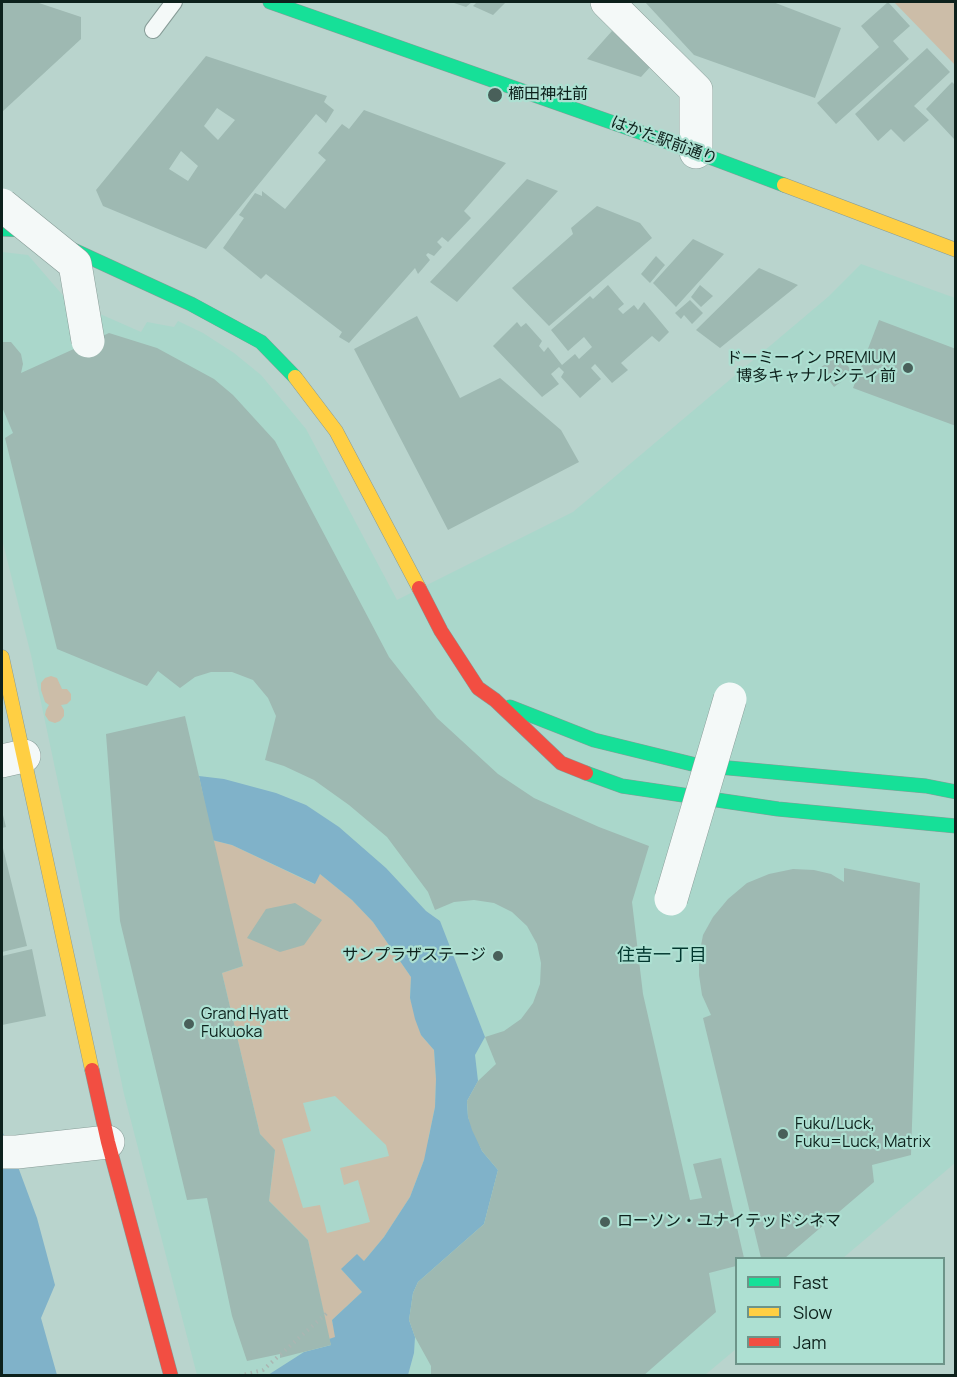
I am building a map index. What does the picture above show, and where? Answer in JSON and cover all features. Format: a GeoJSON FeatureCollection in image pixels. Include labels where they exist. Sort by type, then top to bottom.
{"type":"FeatureCollection","features":[{"type":"Feature","properties":{"kind":"street","name":"はかた駅前通り"},"geometry":{"type":"LineString","coordinates":[[270,2],[696,152],[956,250]]}},
{"type":"Feature","properties":{"kind":"street"},"geometry":{"type":"LineString","coordinates":[[607,2],[696,90],[696,152]]}},
{"type":"Feature","properties":{"kind":"street"},"geometry":{"type":"LineString","coordinates":[[2,205],[75,264],[88,342]]}},
{"type":"Feature","properties":{"kind":"street"},"geometry":{"type":"LineString","coordinates":[[2,229],[30,230],[55,240],[191,304],[261,342],[302,384],[336,431],[441,631],[478,688],[495,700],[561,763],[622,786],[778,809],[956,826]]}},
{"type":"Feature","properties":{"kind":"street"},"geometry":{"type":"LineString","coordinates":[[2,657],[13,758],[108,1142],[171,1376]]}},
{"type":"Feature","properties":{"kind":"street"},"geometry":{"type":"LineString","coordinates":[[671,899],[730,699]]}},
{"type":"Feature","properties":{"kind":"street"},"geometry":{"type":"LineString","coordinates":[[495,700],[594,740],[696,765],[926,786],[956,792]]}},
{"type":"Feature","properties":{"kind":"street"},"geometry":{"type":"LineString","coordinates":[[9,1152],[108,1142]]}},
{"type":"Feature","properties":{"kind":"lane"},"geometry":{"type":"LineString","coordinates":[[153,30],[174,2]]}},
{"type":"Feature","properties":{"kind":"path"},"geometry":{"type":"LineString","coordinates":[[239,1376],[263,1370],[327,1313]]}},
{"type":"Feature","properties":{"kind":"shaded area"},"geometry":{"type":"Polygon","coordinates":[[[894,2],[955,2],[955,65],[894,2]]]}},
{"type":"Feature","properties":{"kind":"shaded area"},"geometry":{"type":"Polygon","coordinates":[[[2,252],[28,255],[66,299],[141,332],[147,322],[174,327],[178,321],[203,333],[234,353],[261,375],[306,429],[397,600],[573,512],[828,297],[861,264],[955,298],[955,1163],[844,1257],[735,1257],[735,1350],[705,1375],[197,1375],[124,1094],[31,655],[2,539],[2,252]]]}},
{"type":"Feature","properties":{"kind":"shaded area"},"geometry":{"type":"Polygon","coordinates":[[[51,676],[57,678],[62,689],[67,689],[71,694],[71,700],[61,705],[64,716],[55,723],[49,721],[45,715],[49,705],[45,702],[41,690],[41,683],[45,678],[51,676]]]}},
{"type":"Feature","properties":{"kind":"shaded area"},"geometry":{"type":"Polygon","coordinates":[[[212,840],[232,845],[314,884],[320,874],[352,900],[373,922],[411,977],[410,998],[421,1035],[434,1050],[435,1107],[428,1140],[430,1142],[424,1160],[410,1197],[384,1237],[364,1261],[341,1269],[362,1292],[332,1320],[336,1338],[329,1339],[308,1240],[269,1201],[275,1151],[260,1134],[222,973],[243,966],[212,840]],[[335,1096],[303,1103],[311,1131],[282,1139],[303,1208],[320,1205],[327,1233],[370,1222],[358,1180],[344,1185],[340,1168],[389,1156],[386,1145],[335,1096]]]}},
{"type":"Feature","properties":{"kind":"water"},"geometry":{"type":"Polygon","coordinates":[[[199,776],[224,779],[276,793],[306,805],[339,827],[386,868],[426,911],[440,921],[485,1037],[475,1055],[478,1081],[467,1101],[468,1117],[482,1151],[498,1170],[484,1224],[418,1282],[413,1293],[409,1320],[415,1337],[414,1353],[408,1375],[268,1375],[304,1352],[331,1345],[329,1339],[335,1337],[332,1320],[362,1292],[341,1269],[357,1254],[364,1261],[384,1237],[410,1197],[424,1160],[435,1107],[434,1050],[421,1035],[415,1019],[410,998],[411,977],[373,922],[352,900],[320,874],[315,884],[232,845],[212,840],[199,776]]]}},
{"type":"Feature","properties":{"kind":"water"},"geometry":{"type":"Polygon","coordinates":[[[2,1131],[37,1218],[55,1285],[41,1318],[57,1375],[2,1375],[2,1131]]]}},
{"type":"Feature","properties":{"kind":"building"},"geometry":{"type":"Polygon","coordinates":[[[2,2],[36,2],[81,17],[81,39],[2,112],[2,2]]]}},
{"type":"Feature","properties":{"kind":"building"},"geometry":{"type":"Polygon","coordinates":[[[451,2],[472,2],[466,7],[451,2]]]}},
{"type":"Feature","properties":{"kind":"building"},"geometry":{"type":"Polygon","coordinates":[[[477,2],[506,2],[493,15],[473,6],[477,2]]]}},
{"type":"Feature","properties":{"kind":"building"},"geometry":{"type":"Polygon","coordinates":[[[645,2],[773,2],[841,28],[815,98],[694,55],[645,2]]]}},
{"type":"Feature","properties":{"kind":"building"},"geometry":{"type":"Polygon","coordinates":[[[888,2],[910,26],[893,41],[909,59],[836,124],[817,103],[879,47],[861,26],[888,2]]]}},
{"type":"Feature","properties":{"kind":"building"},"geometry":{"type":"Polygon","coordinates":[[[612,31],[651,66],[641,77],[587,59],[612,31]]]}},
{"type":"Feature","properties":{"kind":"building"},"geometry":{"type":"Polygon","coordinates":[[[927,48],[950,72],[914,106],[929,120],[904,142],[891,129],[878,141],[855,114],[927,48]]]}},
{"type":"Feature","properties":{"kind":"building"},"geometry":{"type":"Polygon","coordinates":[[[206,56],[327,96],[324,102],[334,110],[326,123],[316,114],[206,249],[103,206],[96,190],[206,56]],[[217,108],[204,126],[218,140],[235,120],[217,108]],[[181,151],[169,169],[188,181],[198,166],[181,151]]]}},
{"type":"Feature","properties":{"kind":"building"},"geometry":{"type":"Polygon","coordinates":[[[952,82],[956,86],[954,139],[926,109],[952,82]]]}},
{"type":"Feature","properties":{"kind":"building"},"geometry":{"type":"Polygon","coordinates":[[[364,110],[506,163],[464,211],[471,218],[448,242],[442,237],[437,242],[442,247],[434,256],[428,253],[426,255],[430,260],[418,274],[415,268],[349,343],[339,337],[342,332],[266,274],[261,279],[223,248],[244,218],[239,215],[255,193],[262,196],[262,191],[285,209],[326,160],[318,153],[342,124],[349,129],[364,110]]]}},
{"type":"Feature","properties":{"kind":"building"},"geometry":{"type":"Polygon","coordinates":[[[527,179],[558,191],[457,302],[430,282],[527,179]]]}},
{"type":"Feature","properties":{"kind":"building"},"geometry":{"type":"Polygon","coordinates":[[[597,206],[640,223],[652,238],[549,326],[512,288],[573,234],[571,228],[597,206]]]}},
{"type":"Feature","properties":{"kind":"building"},"geometry":{"type":"Polygon","coordinates":[[[693,239],[724,254],[676,307],[653,283],[693,239]]]}},
{"type":"Feature","properties":{"kind":"building"},"geometry":{"type":"Polygon","coordinates":[[[656,256],[665,265],[650,283],[641,274],[656,256]]]}},
{"type":"Feature","properties":{"kind":"building"},"geometry":{"type":"Polygon","coordinates":[[[759,268],[798,285],[720,348],[696,330],[759,268]]]}},
{"type":"Feature","properties":{"kind":"building"},"geometry":{"type":"Polygon","coordinates":[[[608,285],[624,304],[618,309],[623,314],[634,305],[638,310],[644,302],[669,332],[659,342],[652,336],[621,363],[628,370],[612,383],[595,364],[591,368],[601,379],[580,398],[561,377],[564,372],[559,367],[551,374],[559,384],[542,397],[493,346],[517,322],[521,327],[526,323],[542,341],[539,346],[544,352],[548,347],[562,365],[575,354],[579,359],[592,347],[584,337],[568,351],[551,330],[590,296],[593,299],[608,285]]]}},
{"type":"Feature","properties":{"kind":"building"},"geometry":{"type":"Polygon","coordinates":[[[700,285],[713,296],[701,307],[691,297],[700,285]]]}},
{"type":"Feature","properties":{"kind":"building"},"geometry":{"type":"Polygon","coordinates":[[[690,300],[703,313],[692,324],[684,315],[681,319],[675,313],[690,300]]]}},
{"type":"Feature","properties":{"kind":"building"},"geometry":{"type":"Polygon","coordinates":[[[417,316],[460,398],[500,378],[561,430],[579,462],[448,530],[354,349],[417,316]]]}},
{"type":"Feature","properties":{"kind":"building","name":"ドーミーイン PREMIUM 博多キャナルシティ前"},"geometry":{"type":"Polygon","coordinates":[[[879,320],[956,349],[956,426],[853,388],[879,320]]]}},
{"type":"Feature","properties":{"kind":"building"},"geometry":{"type":"Polygon","coordinates":[[[109,333],[157,348],[214,379],[233,395],[275,441],[389,657],[437,718],[498,774],[534,798],[649,846],[632,902],[643,994],[690,1200],[702,1198],[693,1164],[721,1158],[744,1257],[735,1257],[735,1266],[709,1273],[716,1312],[643,1376],[431,1376],[431,1366],[415,1337],[409,1320],[413,1293],[418,1282],[484,1224],[498,1170],[482,1151],[472,1130],[467,1101],[478,1081],[496,1064],[485,1037],[504,1031],[521,1019],[533,1003],[540,984],[541,963],[537,944],[527,926],[512,912],[494,903],[474,900],[454,902],[435,910],[428,892],[387,837],[349,805],[314,780],[265,760],[276,716],[268,698],[253,680],[232,672],[211,672],[195,677],[180,688],[158,671],[147,686],[57,649],[5,438],[13,433],[2,407],[2,342],[11,342],[21,354],[23,364],[21,373],[109,333]]]}},
{"type":"Feature","properties":{"kind":"building"},"geometry":{"type":"Polygon","coordinates":[[[839,354],[853,373],[834,387],[820,368],[839,354]]]}},
{"type":"Feature","properties":{"kind":"building"},"geometry":{"type":"Polygon","coordinates":[[[185,716],[243,966],[222,973],[260,1134],[275,1150],[269,1201],[308,1240],[331,1345],[280,1358],[280,1354],[247,1361],[232,1316],[207,1198],[187,1200],[120,921],[106,734],[185,716]]]}},
{"type":"Feature","properties":{"kind":"building"},"geometry":{"type":"Polygon","coordinates":[[[2,811],[6,827],[2,828],[2,811]]]}},
{"type":"Feature","properties":{"kind":"building"},"geometry":{"type":"Polygon","coordinates":[[[2,844],[27,946],[2,952],[2,844]]]}},
{"type":"Feature","properties":{"kind":"building"},"geometry":{"type":"Polygon","coordinates":[[[844,868],[920,883],[911,1155],[872,1165],[874,1182],[786,1257],[761,1257],[703,1018],[711,1015],[702,995],[699,975],[699,956],[703,935],[713,917],[728,899],[747,883],[769,874],[793,869],[814,870],[831,874],[844,882],[844,868]]]}},
{"type":"Feature","properties":{"kind":"building"},"geometry":{"type":"Polygon","coordinates":[[[295,903],[322,920],[304,945],[280,952],[247,938],[266,909],[295,903]]]}},
{"type":"Feature","properties":{"kind":"building"},"geometry":{"type":"Polygon","coordinates":[[[32,949],[46,1016],[2,1025],[2,956],[32,949]]]}},
{"type":"Feature","properties":{"kind":"traffic: fast"},"geometry":{"type":"LineString","coordinates":[[270,2],[784,185]]}},
{"type":"Feature","properties":{"kind":"traffic: fast"},"geometry":{"type":"LineString","coordinates":[[2,229],[30,230],[191,304],[261,342],[295,377]]}},
{"type":"Feature","properties":{"kind":"traffic: fast"},"geometry":{"type":"LineString","coordinates":[[510,707],[594,740],[696,765],[926,786],[956,792]]}},
{"type":"Feature","properties":{"kind":"traffic: fast"},"geometry":{"type":"LineString","coordinates":[[586,773],[622,786],[778,809],[956,826]]}},
{"type":"Feature","properties":{"kind":"traffic: slow"},"geometry":{"type":"LineString","coordinates":[[784,185],[956,250]]}},
{"type":"Feature","properties":{"kind":"traffic: slow"},"geometry":{"type":"LineString","coordinates":[[295,377],[336,431],[419,588]]}},
{"type":"Feature","properties":{"kind":"traffic: slow"},"geometry":{"type":"LineString","coordinates":[[2,657],[92,1070]]}},
{"type":"Feature","properties":{"kind":"traffic: jam"},"geometry":{"type":"LineString","coordinates":[[419,588],[441,631],[478,688],[495,700],[561,763],[586,773]]}},
{"type":"Feature","properties":{"kind":"traffic: jam"},"geometry":{"type":"LineString","coordinates":[[92,1070],[108,1142],[171,1376]]}},
{"type":"Feature","properties":{"kind":"place","name":"櫛田神社前"},"geometry":{"type":"Point","coordinates":[495,95]}},
{"type":"Feature","properties":{"kind":"place","name":"ドーミーイン PREMIUM 博多キャナルシティ前"},"geometry":{"type":"Point","coordinates":[908,368]}},
{"type":"Feature","properties":{"kind":"place","name":"サンプラザステージ"},"geometry":{"type":"Point","coordinates":[498,956]}},
{"type":"Feature","properties":{"kind":"place","name":"Grand Hyatt Fukuoka"},"geometry":{"type":"Point","coordinates":[189,1024]}},
{"type":"Feature","properties":{"kind":"place","name":"Fuku/Luck, Fuku=Luck, Matrix"},"geometry":{"type":"Point","coordinates":[783,1134]}},
{"type":"Feature","properties":{"kind":"place","name":"ローソン・ユナイテッドシネマ"},"geometry":{"type":"Point","coordinates":[605,1222]}},
{"type":"Feature","properties":{"kind":"district","name":"住吉一丁目"},"geometry":{"type":"Point","coordinates":[662,956]}}]}
